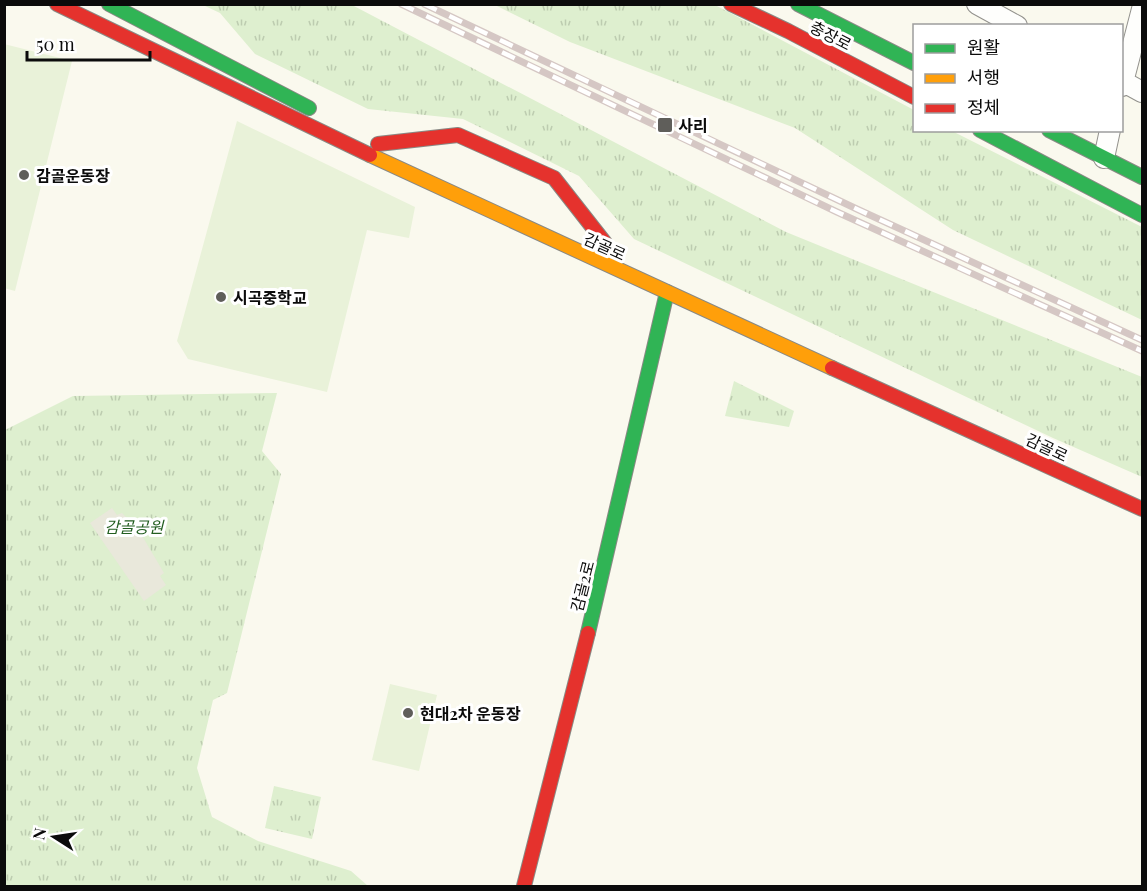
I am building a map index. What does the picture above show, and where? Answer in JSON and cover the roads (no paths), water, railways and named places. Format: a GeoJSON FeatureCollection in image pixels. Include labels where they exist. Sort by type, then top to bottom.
{"type":"FeatureCollection","features":[{"type":"Feature","properties":{"kind":"main road","name":"감골로"},"geometry":{"type":"LineString","coordinates":[[57,4],[260,105],[1143,509]]}},
{"type":"Feature","properties":{"kind":"main road"},"geometry":{"type":"LineString","coordinates":[[109,4],[317,112]]}},
{"type":"Feature","properties":{"kind":"main road","name":"충장로"},"geometry":{"type":"LineString","coordinates":[[731,4],[913,96]]}},
{"type":"Feature","properties":{"kind":"main road"},"geometry":{"type":"LineString","coordinates":[[788,31],[797,4]]}},
{"type":"Feature","properties":{"kind":"main road","name":"충장로"},"geometry":{"type":"LineString","coordinates":[[797,4],[913,62]]}},
{"type":"Feature","properties":{"kind":"main road"},"geometry":{"type":"LineString","coordinates":[[984,132],[1143,215]]}},
{"type":"Feature","properties":{"kind":"main road"},"geometry":{"type":"LineString","coordinates":[[1053,132],[1143,177]]}},
{"type":"Feature","properties":{"kind":"main road","name":"감골로"},"geometry":{"type":"LineString","coordinates":[[400,153],[373,141],[458,135],[554,178],[610,246],[583,234]]}},
{"type":"Feature","properties":{"kind":"main road","name":"감골2로"},"geometry":{"type":"LineString","coordinates":[[524,886],[602,577],[667,292]]}},
{"type":"Feature","properties":{"kind":"street"},"geometry":{"type":"LineString","coordinates":[[977,4],[1013,24]]}},
{"type":"Feature","properties":{"kind":"street"},"geometry":{"type":"LineString","coordinates":[[1123,79],[1143,9]]}},
{"type":"Feature","properties":{"kind":"street"},"geometry":{"type":"LineString","coordinates":[[1123,83],[1143,92]]}},
{"type":"Feature","properties":{"kind":"street"},"geometry":{"type":"LineString","coordinates":[[1104,158],[1110,132]]}},
{"type":"Feature","properties":{"kind":"railway"},"geometry":{"type":"LineString","coordinates":[[401,4],[837,212],[1142,351]]}},
{"type":"Feature","properties":{"kind":"railway"},"geometry":{"type":"LineString","coordinates":[[424,4],[859,210],[1142,340]]}},
{"type":"Feature","properties":{"kind":"place","name":"사리"},"geometry":{"type":"Point","coordinates":[665,125]}},
{"type":"Feature","properties":{"kind":"place","name":"감골운동장"},"geometry":{"type":"Point","coordinates":[24,175]}},
{"type":"Feature","properties":{"kind":"place","name":"시곡중학교"},"geometry":{"type":"Point","coordinates":[221,297]}},
{"type":"Feature","properties":{"kind":"place","name":"현대2차 운동장"},"geometry":{"type":"Point","coordinates":[408,713]}},
{"type":"Feature","properties":{"kind":"park label","name":"감골공원"},"geometry":{"type":"Point","coordinates":[134,526]}}]}
